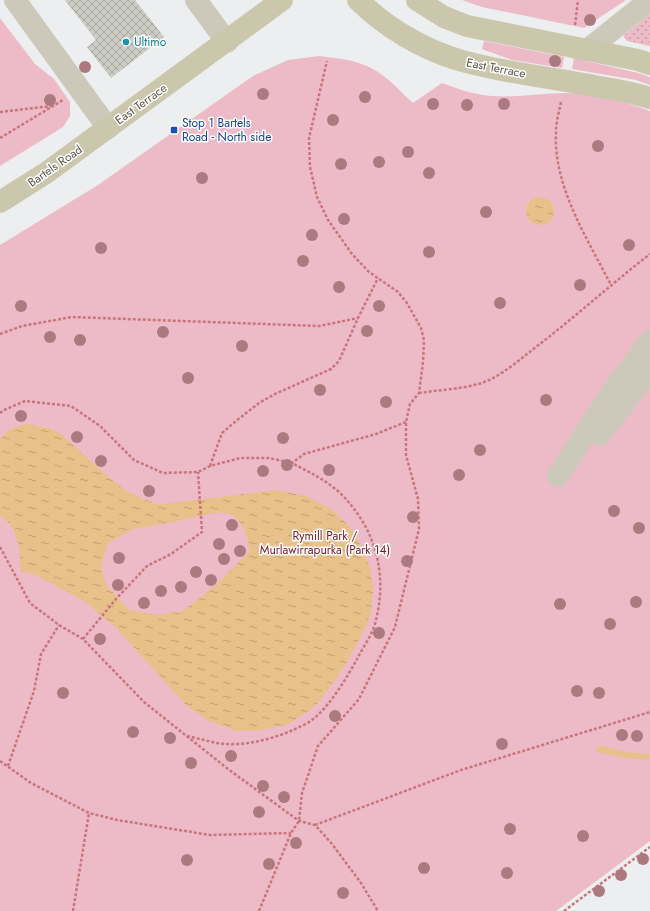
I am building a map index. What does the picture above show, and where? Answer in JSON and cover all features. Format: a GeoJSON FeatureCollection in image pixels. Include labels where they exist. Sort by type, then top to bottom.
{"type":"FeatureCollection","features":[{"type":"Feature","properties":{"kind":"main road","name":"East Terrace"},"geometry":{"type":"LineString","coordinates":[[108,128],[227,42],[282,0]]}},
{"type":"Feature","properties":{"kind":"main road","name":"East Terrace"},"geometry":{"type":"LineString","coordinates":[[358,0],[380,19],[410,38],[458,60],[492,68],[564,80],[650,98]]}},
{"type":"Feature","properties":{"kind":"main road"},"geometry":{"type":"LineString","coordinates":[[417,0],[444,17],[466,26],[650,64]]}},
{"type":"Feature","properties":{"kind":"main road","name":"Bartels Road"},"geometry":{"type":"LineString","coordinates":[[0,202],[46,173],[108,128]]}},
{"type":"Feature","properties":{"kind":"street","name":"East Terrace"},"geometry":{"type":"LineString","coordinates":[[15,0],[108,128]]}},
{"type":"Feature","properties":{"kind":"street"},"geometry":{"type":"LineString","coordinates":[[196,0],[227,42]]}},
{"type":"Feature","properties":{"kind":"street"},"geometry":{"type":"LineString","coordinates":[[587,50],[650,0]]}},
{"type":"Feature","properties":{"kind":"street"},"geometry":{"type":"LineString","coordinates":[[580,467],[622,378],[650,341]]}},
{"type":"Feature","properties":{"kind":"street"},"geometry":{"type":"LineString","coordinates":[[558,476],[604,418],[650,369]]}},
{"type":"Feature","properties":{"kind":"path"},"geometry":{"type":"LineString","coordinates":[[575,26],[578,0]]}},
{"type":"Feature","properties":{"kind":"path"},"geometry":{"type":"LineString","coordinates":[[259,911],[291,833],[299,821],[302,793],[318,746],[359,699],[395,627],[419,529],[418,499],[406,455],[406,422],[410,404],[419,393],[424,340],[421,328],[407,303],[398,292],[369,272],[352,254],[328,220],[318,197],[309,158],[309,138],[327,61]]}},
{"type":"Feature","properties":{"kind":"path"},"geometry":{"type":"LineString","coordinates":[[561,99],[556,131],[556,147],[562,182],[572,207],[611,285]]}},
{"type":"Feature","properties":{"kind":"path"},"geometry":{"type":"LineString","coordinates":[[0,138],[64,100]]}},
{"type":"Feature","properties":{"kind":"path"},"geometry":{"type":"LineString","coordinates":[[0,112],[53,106]]}},
{"type":"Feature","properties":{"kind":"path"},"geometry":{"type":"LineString","coordinates":[[419,393],[476,384],[505,371],[555,333],[650,254]]}},
{"type":"Feature","properties":{"kind":"path"},"geometry":{"type":"LineString","coordinates":[[210,466],[222,433],[236,420],[274,394],[331,369],[339,361],[378,278]]}},
{"type":"Feature","properties":{"kind":"path"},"geometry":{"type":"LineString","coordinates":[[0,334],[22,326],[72,317],[319,326],[358,318]]}},
{"type":"Feature","properties":{"kind":"path"},"geometry":{"type":"LineString","coordinates":[[0,413],[25,401],[71,406],[100,426],[134,460],[163,473],[198,472],[210,466],[240,458],[269,458],[292,463],[317,475],[340,493],[360,518],[374,543],[380,568],[380,596],[374,628],[350,672],[328,703],[312,721],[279,736],[244,744],[218,743],[187,736]]}},
{"type":"Feature","properties":{"kind":"path"},"geometry":{"type":"LineString","coordinates":[[292,463],[304,454],[376,434],[406,422]]}},
{"type":"Feature","properties":{"kind":"path"},"geometry":{"type":"LineString","coordinates":[[83,639],[116,599],[147,566],[171,554],[202,532],[198,472]]}},
{"type":"Feature","properties":{"kind":"path"},"geometry":{"type":"LineString","coordinates":[[0,547],[30,603],[59,625],[83,639],[144,702],[228,769],[299,821],[315,826],[332,844],[361,883],[378,911]]}},
{"type":"Feature","properties":{"kind":"path"},"geometry":{"type":"LineString","coordinates":[[8,766],[34,690],[41,654],[59,625]]}},
{"type":"Feature","properties":{"kind":"path"},"geometry":{"type":"LineString","coordinates":[[315,826],[462,770],[650,712]]}},
{"type":"Feature","properties":{"kind":"path"},"geometry":{"type":"LineString","coordinates":[[0,761],[31,782],[89,813],[117,820],[210,834],[291,833]]}},
{"type":"Feature","properties":{"kind":"path"},"geometry":{"type":"LineString","coordinates":[[73,911],[89,813]]}},
{"type":"Feature","properties":{"kind":"path"},"geometry":{"type":"LineString","coordinates":[[564,911],[650,847]]}},
{"type":"Feature","properties":{"kind":"green space"},"geometry":{"type":"Polygon","coordinates":[[[462,0],[626,0],[584,28],[482,7],[462,0]]]}},
{"type":"Feature","properties":{"kind":"green space"},"geometry":{"type":"Polygon","coordinates":[[[650,14],[650,46],[627,41],[623,36],[650,14]]]}},
{"type":"Feature","properties":{"kind":"green space"},"geometry":{"type":"Polygon","coordinates":[[[0,18],[35,64],[54,79],[70,102],[70,116],[63,127],[0,166],[0,18]]]}},
{"type":"Feature","properties":{"kind":"green space"},"geometry":{"type":"Polygon","coordinates":[[[484,41],[564,57],[562,68],[512,60],[482,49],[484,41]]]}},
{"type":"Feature","properties":{"kind":"green space","name":"Rymill Park / Murlawirrapurka (Park 14)"},"geometry":{"type":"Polygon","coordinates":[[[319,56],[348,60],[371,68],[390,81],[413,103],[442,83],[473,93],[496,96],[560,93],[585,94],[634,105],[650,111],[650,841],[556,911],[0,911],[0,245],[98,185],[253,76],[288,60],[319,56]]]}},
{"type":"Feature","properties":{"kind":"green space"},"geometry":{"type":"Polygon","coordinates":[[[574,58],[650,77],[650,85],[636,80],[572,69],[574,58]]]}},
{"type":"Feature","properties":{"kind":"water"},"geometry":{"type":"Polygon","coordinates":[[[540,197],[550,201],[554,211],[550,221],[540,225],[530,221],[526,211],[530,201],[540,197]]]}},
{"type":"Feature","properties":{"kind":"water"},"geometry":{"type":"Polygon","coordinates":[[[28,424],[52,429],[61,434],[112,480],[128,492],[156,504],[276,490],[306,496],[331,509],[349,526],[362,547],[370,568],[373,591],[371,613],[364,631],[344,667],[320,701],[306,713],[288,724],[263,730],[236,731],[207,720],[186,705],[114,626],[84,601],[35,575],[21,571],[19,548],[15,534],[7,521],[0,516],[0,439],[9,430],[28,424]],[[213,513],[133,529],[108,543],[101,567],[107,586],[129,610],[158,615],[183,611],[218,583],[250,551],[248,540],[238,520],[227,513],[213,513]]]}},
{"type":"Feature","properties":{"kind":"building","name":"Ultimo"},"geometry":{"type":"Polygon","coordinates":[[[65,0],[135,0],[164,37],[111,78],[87,47],[96,40],[65,0]]]}},
{"type":"Feature","properties":{"kind":"waterway"},"geometry":{"type":"LineString","coordinates":[[599,749],[626,755],[650,757]]}},
{"type":"Feature","properties":{"kind":"place","name":"Ultimo"},"geometry":{"type":"Point","coordinates":[126,42]}},
{"type":"Feature","properties":{"kind":"place","name":"Stop 1 Bartels Road - North side"},"geometry":{"type":"Point","coordinates":[174,130]}}]}
